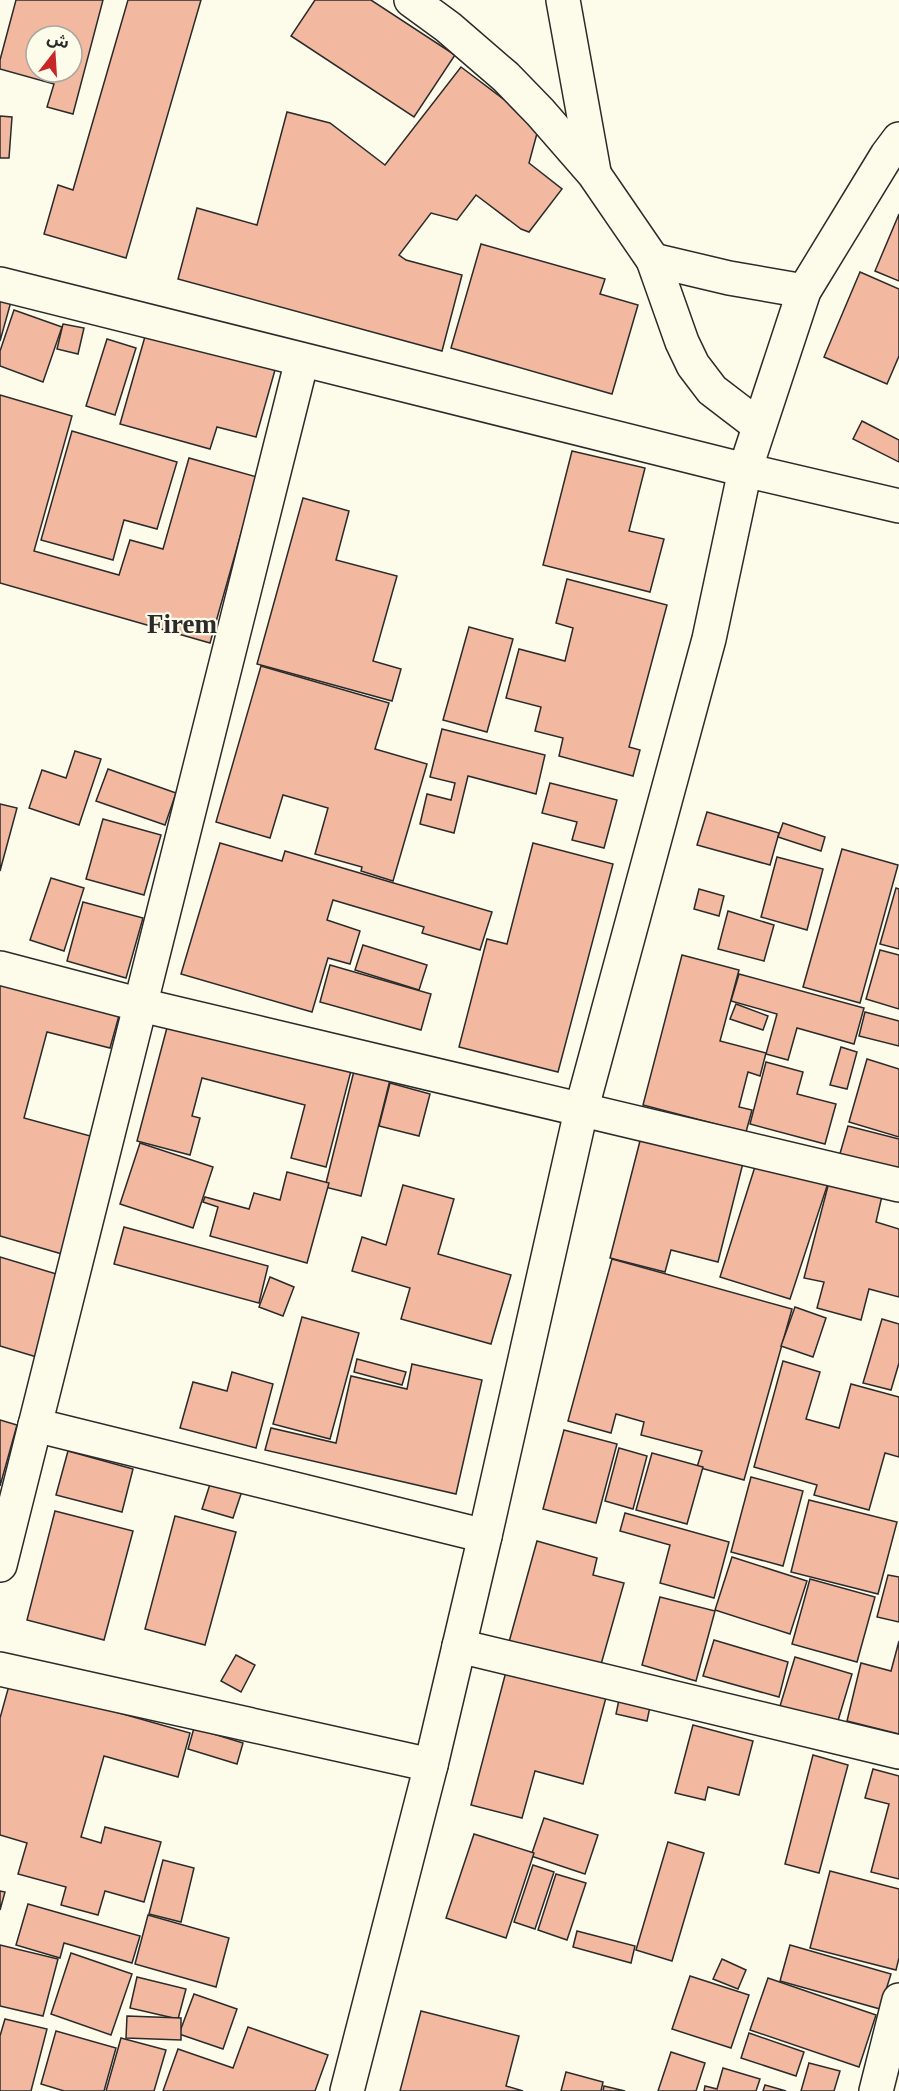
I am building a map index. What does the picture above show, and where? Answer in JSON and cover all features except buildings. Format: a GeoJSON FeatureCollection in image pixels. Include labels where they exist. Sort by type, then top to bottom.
{"type":"FeatureCollection","features":[{"type":"Feature","properties":{"kind":"street"},"geometry":{"type":"LineString","coordinates":[[411,0],[448,27],[506,77],[594,174],[653,260],[682,342],[693,365],[712,390],[759,426]]}},
{"type":"Feature","properties":{"kind":"street"},"geometry":{"type":"LineString","coordinates":[[563,0],[594,174]]}},
{"type":"Feature","properties":{"kind":"street"},"geometry":{"type":"LineString","coordinates":[[347,2091],[431,1765],[581,1111],[709,639],[745,470],[804,291],[887,155],[899,140]]}},
{"type":"Feature","properties":{"kind":"street"},"geometry":{"type":"LineString","coordinates":[[653,260],[729,278],[804,291]]}},
{"type":"Feature","properties":{"kind":"street"},"geometry":{"type":"LineString","coordinates":[[0,284],[745,470],[899,506]]}},
{"type":"Feature","properties":{"kind":"street"},"geometry":{"type":"LineString","coordinates":[[2,1547],[35,1425],[302,360]]}},
{"type":"Feature","properties":{"kind":"street"},"geometry":{"type":"LineString","coordinates":[[0,968],[141,1005],[899,1185]]}},
{"type":"Feature","properties":{"kind":"street"},"geometry":{"type":"LineString","coordinates":[[35,1425],[485,1536]]}},
{"type":"Feature","properties":{"kind":"street"},"geometry":{"type":"LineString","coordinates":[[459,1646],[899,1752]]}},
{"type":"Feature","properties":{"kind":"street"},"geometry":{"type":"LineString","coordinates":[[0,1669],[431,1765]]}},
{"type":"Feature","properties":{"kind":"street"},"geometry":{"type":"LineString","coordinates":[[876,2091],[899,2000]]}},
{"type":"Feature","properties":{"kind":"district","name":"Firem"},"geometry":{"type":"Point","coordinates":[182,624]}}]}
